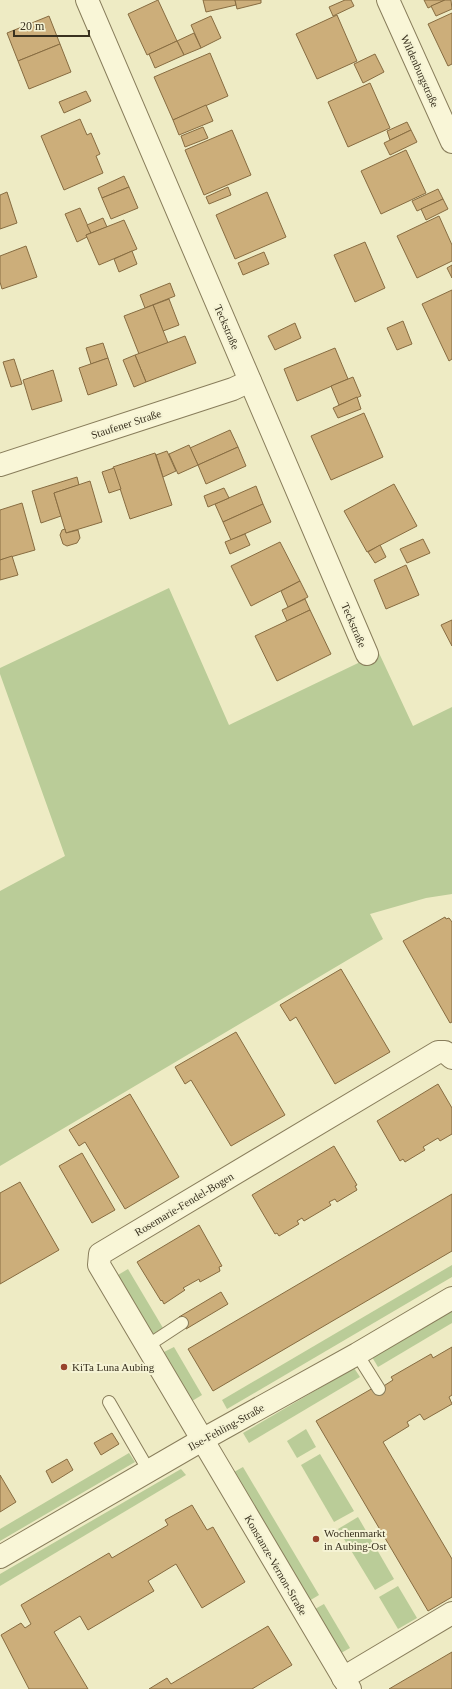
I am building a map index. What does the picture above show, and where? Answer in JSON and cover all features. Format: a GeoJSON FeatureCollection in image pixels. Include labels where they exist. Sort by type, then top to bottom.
{"type":"FeatureCollection","features":[{"type":"Feature","properties":{"kind":"street","name":"Teckstraße"},"geometry":{"type":"LineString","coordinates":[[87,0],[367,654]]}},
{"type":"Feature","properties":{"kind":"street","name":"Wildenburgstraße"},"geometry":{"type":"LineString","coordinates":[[388,0],[452,142]]}},
{"type":"Feature","properties":{"kind":"street","name":"Staufener Straße"},"geometry":{"type":"LineString","coordinates":[[0,465],[233,389],[250,381]]}},
{"type":"Feature","properties":{"kind":"street","name":"Rosemarie-Fendel-Bogen"},"geometry":{"type":"LineString","coordinates":[[202,1440],[99,1265],[100,1254],[438,1052],[445,1052],[452,1058]]}},
{"type":"Feature","properties":{"kind":"street","name":"Ilse-Fehling-Straße"},"geometry":{"type":"LineString","coordinates":[[0,1557],[202,1440],[357,1354],[452,1298]]}},
{"type":"Feature","properties":{"kind":"street","name":"Konstanze-Vernon-Straße"},"geometry":{"type":"LineString","coordinates":[[202,1440],[347,1683]]}},
{"type":"Feature","properties":{"kind":"street"},"geometry":{"type":"LineString","coordinates":[[347,1683],[452,1613]]}},
{"type":"Feature","properties":{"kind":"lane"},"geometry":{"type":"LineString","coordinates":[[147,1346],[182,1323]]}},
{"type":"Feature","properties":{"kind":"lane"},"geometry":{"type":"LineString","coordinates":[[357,1354],[378,1389]]}},
{"type":"Feature","properties":{"kind":"lane"},"geometry":{"type":"LineString","coordinates":[[109,1402],[149,1471]]}},
{"type":"Feature","properties":{"kind":"green space"},"geometry":{"type":"Polygon","coordinates":[[[169,588],[229,725],[379,653],[413,726],[452,707],[452,894],[426,898],[370,914],[383,939],[0,1166],[0,891],[65,856],[0,674],[0,668],[169,588]]]}},
{"type":"Feature","properties":{"kind":"green space"},"geometry":{"type":"Polygon","coordinates":[[[452,1265],[452,1277],[227,1409],[222,1400],[452,1265]]]}},
{"type":"Feature","properties":{"kind":"green space"},"geometry":{"type":"Polygon","coordinates":[[[128,1269],[163,1328],[153,1334],[118,1275],[128,1269]]]}},
{"type":"Feature","properties":{"kind":"green space"},"geometry":{"type":"Polygon","coordinates":[[[452,1310],[452,1323],[378,1367],[372,1357],[452,1310]]]}},
{"type":"Feature","properties":{"kind":"green space"},"geometry":{"type":"Polygon","coordinates":[[[174,1347],[202,1395],[192,1401],[164,1352],[174,1347]]]}},
{"type":"Feature","properties":{"kind":"green space"},"geometry":{"type":"Polygon","coordinates":[[[354,1368],[360,1377],[249,1443],[243,1433],[354,1368]]]}},
{"type":"Feature","properties":{"kind":"green space"},"geometry":{"type":"Polygon","coordinates":[[[306,1429],[316,1447],[297,1458],[287,1441],[306,1429]]]}},
{"type":"Feature","properties":{"kind":"green space"},"geometry":{"type":"Polygon","coordinates":[[[129,1453],[135,1462],[0,1541],[0,1529],[129,1453]]]}},
{"type":"Feature","properties":{"kind":"green space"},"geometry":{"type":"Polygon","coordinates":[[[320,1454],[354,1511],[334,1522],[301,1465],[320,1454]]]}},
{"type":"Feature","properties":{"kind":"green space"},"geometry":{"type":"Polygon","coordinates":[[[243,1467],[319,1595],[309,1601],[234,1472],[243,1467]]]}},
{"type":"Feature","properties":{"kind":"green space"},"geometry":{"type":"Polygon","coordinates":[[[181,1469],[186,1475],[0,1586],[0,1574],[181,1469]]]}},
{"type":"Feature","properties":{"kind":"green space"},"geometry":{"type":"Polygon","coordinates":[[[358,1517],[394,1579],[375,1590],[338,1529],[358,1517]]]}},
{"type":"Feature","properties":{"kind":"green space"},"geometry":{"type":"Polygon","coordinates":[[[398,1586],[417,1618],[398,1629],[379,1597],[398,1586]]]}},
{"type":"Feature","properties":{"kind":"green space"},"geometry":{"type":"Polygon","coordinates":[[[324,1604],[350,1648],[341,1653],[315,1609],[324,1604]]]}},
{"type":"Feature","properties":{"kind":"building"},"geometry":{"type":"Polygon","coordinates":[[[158,0],[177,41],[147,55],[128,14],[158,0]]]}},
{"type":"Feature","properties":{"kind":"building"},"geometry":{"type":"Polygon","coordinates":[[[203,0],[235,0],[236,5],[206,12],[203,0]]]}},
{"type":"Feature","properties":{"kind":"building"},"geometry":{"type":"Polygon","coordinates":[[[235,0],[261,0],[261,3],[237,9],[235,0]]]}},
{"type":"Feature","properties":{"kind":"building"},"geometry":{"type":"Polygon","coordinates":[[[345,0],[351,0],[354,6],[333,16],[329,7],[345,0]]]}},
{"type":"Feature","properties":{"kind":"building"},"geometry":{"type":"Polygon","coordinates":[[[424,0],[445,0],[428,8],[424,0]]]}},
{"type":"Feature","properties":{"kind":"building"},"geometry":{"type":"Polygon","coordinates":[[[445,0],[451,0],[452,9],[436,16],[431,6],[445,0]]]}},
{"type":"Feature","properties":{"kind":"building"},"geometry":{"type":"Polygon","coordinates":[[[452,13],[452,64],[448,66],[428,24],[452,13]]]}},
{"type":"Feature","properties":{"kind":"building"},"geometry":{"type":"Polygon","coordinates":[[[337,15],[357,61],[317,79],[296,34],[337,15]]]}},
{"type":"Feature","properties":{"kind":"building"},"geometry":{"type":"Polygon","coordinates":[[[49,16],[60,44],[18,61],[7,33],[49,16]]]}},
{"type":"Feature","properties":{"kind":"building"},"geometry":{"type":"Polygon","coordinates":[[[211,16],[221,38],[201,48],[191,25],[211,16]]]}},
{"type":"Feature","properties":{"kind":"building"},"geometry":{"type":"Polygon","coordinates":[[[194,33],[201,48],[184,55],[177,41],[194,33]]]}},
{"type":"Feature","properties":{"kind":"building"},"geometry":{"type":"Polygon","coordinates":[[[177,41],[184,55],[155,68],[149,54],[177,41]]]}},
{"type":"Feature","properties":{"kind":"building"},"geometry":{"type":"Polygon","coordinates":[[[60,44],[71,72],[29,89],[18,61],[60,44]]]}},
{"type":"Feature","properties":{"kind":"building"},"geometry":{"type":"Polygon","coordinates":[[[210,53],[228,96],[173,120],[154,77],[210,53]]]}},
{"type":"Feature","properties":{"kind":"building"},"geometry":{"type":"Polygon","coordinates":[[[375,54],[384,72],[363,83],[354,64],[375,54]]]}},
{"type":"Feature","properties":{"kind":"building"},"geometry":{"type":"Polygon","coordinates":[[[370,83],[390,128],[348,147],[328,102],[370,83]]]}},
{"type":"Feature","properties":{"kind":"building"},"geometry":{"type":"Polygon","coordinates":[[[86,91],[91,101],[64,113],[59,102],[86,91]]]}},
{"type":"Feature","properties":{"kind":"building"},"geometry":{"type":"Polygon","coordinates":[[[206,105],[213,121],[179,135],[173,120],[206,105]]]}},
{"type":"Feature","properties":{"kind":"building"},"geometry":{"type":"Polygon","coordinates":[[[80,119],[87,135],[91,133],[100,154],[96,156],[103,173],[64,190],[41,136],[80,119]]]}},
{"type":"Feature","properties":{"kind":"building"},"geometry":{"type":"Polygon","coordinates":[[[407,122],[411,130],[390,140],[387,131],[407,122]]]}},
{"type":"Feature","properties":{"kind":"building"},"geometry":{"type":"Polygon","coordinates":[[[203,127],[208,138],[185,147],[181,136],[203,127]]]}},
{"type":"Feature","properties":{"kind":"building"},"geometry":{"type":"Polygon","coordinates":[[[232,130],[251,175],[204,195],[185,150],[232,130]]]}},
{"type":"Feature","properties":{"kind":"building"},"geometry":{"type":"Polygon","coordinates":[[[411,130],[417,142],[390,155],[384,143],[411,130]]]}},
{"type":"Feature","properties":{"kind":"building"},"geometry":{"type":"Polygon","coordinates":[[[406,150],[426,193],[381,214],[361,171],[406,150]]]}},
{"type":"Feature","properties":{"kind":"building"},"geometry":{"type":"Polygon","coordinates":[[[124,176],[129,187],[102,198],[98,188],[124,176]]]}},
{"type":"Feature","properties":{"kind":"building"},"geometry":{"type":"Polygon","coordinates":[[[129,187],[138,208],[111,219],[102,198],[129,187]]]}},
{"type":"Feature","properties":{"kind":"building"},"geometry":{"type":"Polygon","coordinates":[[[228,187],[231,195],[209,204],[206,197],[228,187]]]}},
{"type":"Feature","properties":{"kind":"building"},"geometry":{"type":"Polygon","coordinates":[[[438,189],[443,199],[417,211],[412,201],[438,189]]]}},
{"type":"Feature","properties":{"kind":"building"},"geometry":{"type":"Polygon","coordinates":[[[7,192],[17,223],[0,229],[0,195],[7,192]]]}},
{"type":"Feature","properties":{"kind":"building"},"geometry":{"type":"Polygon","coordinates":[[[267,192],[286,237],[235,259],[216,215],[267,192]]]}},
{"type":"Feature","properties":{"kind":"building"},"geometry":{"type":"Polygon","coordinates":[[[443,199],[448,209],[426,220],[421,209],[443,199]]]}},
{"type":"Feature","properties":{"kind":"building"},"geometry":{"type":"Polygon","coordinates":[[[80,208],[91,233],[86,235],[87,237],[77,242],[65,214],[80,208]]]}},
{"type":"Feature","properties":{"kind":"building"},"geometry":{"type":"Polygon","coordinates":[[[439,216],[452,245],[452,261],[417,278],[397,236],[439,216]]]}},
{"type":"Feature","properties":{"kind":"building"},"geometry":{"type":"Polygon","coordinates":[[[103,218],[107,227],[91,233],[87,225],[103,218]]]}},
{"type":"Feature","properties":{"kind":"building"},"geometry":{"type":"Polygon","coordinates":[[[124,220],[137,249],[99,265],[86,235],[124,220]]]}},
{"type":"Feature","properties":{"kind":"building"},"geometry":{"type":"Polygon","coordinates":[[[365,242],[385,288],[355,302],[334,255],[365,242]]]}},
{"type":"Feature","properties":{"kind":"building"},"geometry":{"type":"Polygon","coordinates":[[[26,246],[37,277],[2,289],[0,282],[0,256],[26,246]]]}},
{"type":"Feature","properties":{"kind":"building"},"geometry":{"type":"Polygon","coordinates":[[[132,251],[137,264],[119,272],[114,259],[132,251]]]}},
{"type":"Feature","properties":{"kind":"building"},"geometry":{"type":"Polygon","coordinates":[[[264,252],[269,264],[243,275],[238,263],[264,252]]]}},
{"type":"Feature","properties":{"kind":"building"},"geometry":{"type":"Polygon","coordinates":[[[452,265],[452,278],[447,268],[452,265]]]}},
{"type":"Feature","properties":{"kind":"building"},"geometry":{"type":"Polygon","coordinates":[[[170,283],[175,296],[145,308],[140,295],[170,283]]]}},
{"type":"Feature","properties":{"kind":"building"},"geometry":{"type":"Polygon","coordinates":[[[452,290],[452,359],[449,361],[422,304],[452,290]]]}},
{"type":"Feature","properties":{"kind":"building"},"geometry":{"type":"Polygon","coordinates":[[[169,299],[179,325],[163,331],[153,305],[169,299]]]}},
{"type":"Feature","properties":{"kind":"building"},"geometry":{"type":"Polygon","coordinates":[[[153,305],[168,343],[139,354],[124,316],[153,305]]]}},
{"type":"Feature","properties":{"kind":"building"},"geometry":{"type":"Polygon","coordinates":[[[403,321],[412,344],[397,350],[387,328],[403,321]]]}},
{"type":"Feature","properties":{"kind":"building"},"geometry":{"type":"Polygon","coordinates":[[[295,323],[301,338],[275,350],[268,336],[295,323]]]}},
{"type":"Feature","properties":{"kind":"building"},"geometry":{"type":"Polygon","coordinates":[[[185,336],[196,363],[146,382],[135,355],[185,336]]]}},
{"type":"Feature","properties":{"kind":"building"},"geometry":{"type":"Polygon","coordinates":[[[103,343],[108,358],[91,364],[86,348],[103,343]]]}},
{"type":"Feature","properties":{"kind":"building"},"geometry":{"type":"Polygon","coordinates":[[[335,348],[348,379],[297,401],[284,369],[335,348]]]}},
{"type":"Feature","properties":{"kind":"building"},"geometry":{"type":"Polygon","coordinates":[[[135,355],[146,382],[134,387],[123,360],[135,355]]]}},
{"type":"Feature","properties":{"kind":"building"},"geometry":{"type":"Polygon","coordinates":[[[108,358],[117,385],[88,395],[79,368],[108,358]]]}},
{"type":"Feature","properties":{"kind":"building"},"geometry":{"type":"Polygon","coordinates":[[[14,359],[22,384],[11,387],[3,362],[14,359]]]}},
{"type":"Feature","properties":{"kind":"building"},"geometry":{"type":"Polygon","coordinates":[[[53,370],[62,401],[32,410],[23,380],[53,370]]]}},
{"type":"Feature","properties":{"kind":"building"},"geometry":{"type":"Polygon","coordinates":[[[353,377],[361,396],[339,405],[331,386],[353,377]]]}},
{"type":"Feature","properties":{"kind":"building"},"geometry":{"type":"Polygon","coordinates":[[[357,397],[361,409],[338,418],[333,408],[357,397]]]}},
{"type":"Feature","properties":{"kind":"building"},"geometry":{"type":"Polygon","coordinates":[[[364,413],[383,457],[331,480],[311,436],[364,413]]]}},
{"type":"Feature","properties":{"kind":"building"},"geometry":{"type":"Polygon","coordinates":[[[230,430],[238,447],[198,465],[190,448],[230,430]]]}},
{"type":"Feature","properties":{"kind":"building"},"geometry":{"type":"Polygon","coordinates":[[[189,445],[198,465],[178,474],[169,454],[189,445]]]}},
{"type":"Feature","properties":{"kind":"building"},"geometry":{"type":"Polygon","coordinates":[[[238,447],[246,466],[206,484],[198,465],[238,447]]]}},
{"type":"Feature","properties":{"kind":"building"},"geometry":{"type":"Polygon","coordinates":[[[167,451],[176,471],[163,477],[156,455],[167,451]]]}},
{"type":"Feature","properties":{"kind":"building"},"geometry":{"type":"Polygon","coordinates":[[[155,453],[172,505],[130,519],[113,467],[155,453]]]}},
{"type":"Feature","properties":{"kind":"building"},"geometry":{"type":"Polygon","coordinates":[[[114,468],[121,489],[109,493],[102,472],[114,468]]]}},
{"type":"Feature","properties":{"kind":"building"},"geometry":{"type":"Polygon","coordinates":[[[77,477],[79,485],[54,493],[61,516],[41,523],[32,491],[77,477]]]}},
{"type":"Feature","properties":{"kind":"building"},"geometry":{"type":"Polygon","coordinates":[[[90,481],[102,522],[66,533],[54,493],[90,481]]]}},
{"type":"Feature","properties":{"kind":"building"},"geometry":{"type":"Polygon","coordinates":[[[394,484],[417,526],[367,552],[344,511],[394,484]]]}},
{"type":"Feature","properties":{"kind":"building"},"geometry":{"type":"Polygon","coordinates":[[[256,486],[263,504],[223,522],[215,504],[256,486]]]}},
{"type":"Feature","properties":{"kind":"building"},"geometry":{"type":"Polygon","coordinates":[[[224,488],[229,498],[208,507],[204,496],[224,488]]]}},
{"type":"Feature","properties":{"kind":"building"},"geometry":{"type":"Polygon","coordinates":[[[22,503],[35,550],[0,560],[0,510],[22,503]]]}},
{"type":"Feature","properties":{"kind":"building"},"geometry":{"type":"Polygon","coordinates":[[[263,504],[271,522],[231,540],[223,522],[263,504]]]}},
{"type":"Feature","properties":{"kind":"building"},"geometry":{"type":"Polygon","coordinates":[[[65,529],[66,533],[78,530],[80,538],[77,543],[67,546],[63,544],[60,535],[62,530],[65,529]]]}},
{"type":"Feature","properties":{"kind":"building"},"geometry":{"type":"Polygon","coordinates":[[[245,534],[250,545],[230,554],[225,542],[245,534]]]}},
{"type":"Feature","properties":{"kind":"building"},"geometry":{"type":"Polygon","coordinates":[[[423,539],[430,553],[407,563],[400,549],[423,539]]]}},
{"type":"Feature","properties":{"kind":"building"},"geometry":{"type":"Polygon","coordinates":[[[280,542],[300,581],[251,606],[231,566],[280,542]]]}},
{"type":"Feature","properties":{"kind":"building"},"geometry":{"type":"Polygon","coordinates":[[[380,545],[386,557],[375,563],[368,552],[380,545]]]}},
{"type":"Feature","properties":{"kind":"building"},"geometry":{"type":"Polygon","coordinates":[[[12,556],[18,575],[0,580],[0,560],[12,556]]]}},
{"type":"Feature","properties":{"kind":"building"},"geometry":{"type":"Polygon","coordinates":[[[406,565],[419,595],[386,609],[374,580],[406,565]]]}},
{"type":"Feature","properties":{"kind":"building"},"geometry":{"type":"Polygon","coordinates":[[[300,581],[308,597],[288,607],[281,591],[300,581]]]}},
{"type":"Feature","properties":{"kind":"building"},"geometry":{"type":"Polygon","coordinates":[[[305,599],[310,610],[287,621],[282,610],[305,599]]]}},
{"type":"Feature","properties":{"kind":"building"},"geometry":{"type":"Polygon","coordinates":[[[310,610],[331,654],[277,681],[255,636],[310,610]]]}},
{"type":"Feature","properties":{"kind":"building"},"geometry":{"type":"Polygon","coordinates":[[[452,620],[452,646],[441,625],[452,620]]]}},
{"type":"Feature","properties":{"kind":"building"},"geometry":{"type":"Polygon","coordinates":[[[445,917],[446,919],[449,918],[452,922],[452,1022],[450,1023],[403,941],[445,917]]]}},
{"type":"Feature","properties":{"kind":"building"},"geometry":{"type":"Polygon","coordinates":[[[341,969],[390,1052],[335,1084],[296,1017],[290,1021],[280,1005],[341,969]]]}},
{"type":"Feature","properties":{"kind":"building"},"geometry":{"type":"Polygon","coordinates":[[[236,1032],[285,1115],[231,1146],[191,1080],[185,1084],[175,1067],[236,1032]]]}},
{"type":"Feature","properties":{"kind":"building"},"geometry":{"type":"Polygon","coordinates":[[[438,1084],[452,1108],[452,1134],[440,1141],[438,1138],[423,1147],[425,1150],[405,1162],[403,1159],[400,1161],[377,1121],[438,1084]]]}},
{"type":"Feature","properties":{"kind":"building"},"geometry":{"type":"Polygon","coordinates":[[[130,1094],[179,1177],[125,1209],[85,1142],[79,1146],[69,1130],[130,1094]]]}},
{"type":"Feature","properties":{"kind":"building"},"geometry":{"type":"Polygon","coordinates":[[[334,1146],[357,1185],[355,1186],[357,1190],[337,1202],[335,1199],[329,1202],[331,1205],[304,1221],[302,1218],[297,1221],[299,1224],[279,1236],[277,1233],[275,1234],[252,1195],[334,1146]]]}},
{"type":"Feature","properties":{"kind":"building"},"geometry":{"type":"Polygon","coordinates":[[[82,1153],[115,1210],[92,1223],[59,1166],[82,1153]]]}},
{"type":"Feature","properties":{"kind":"building"},"geometry":{"type":"Polygon","coordinates":[[[20,1182],[59,1250],[0,1284],[0,1193],[20,1182]]]}},
{"type":"Feature","properties":{"kind":"building"},"geometry":{"type":"Polygon","coordinates":[[[452,1194],[452,1251],[213,1391],[188,1349],[452,1194]]]}},
{"type":"Feature","properties":{"kind":"building"},"geometry":{"type":"Polygon","coordinates":[[[199,1225],[222,1266],[219,1267],[220,1271],[200,1282],[199,1279],[183,1288],[185,1290],[164,1304],[137,1262],[199,1225]]]}},
{"type":"Feature","properties":{"kind":"building"},"geometry":{"type":"Polygon","coordinates":[[[221,1292],[228,1304],[186,1329],[179,1317],[221,1292]]]}},
{"type":"Feature","properties":{"kind":"building"},"geometry":{"type":"Polygon","coordinates":[[[452,1347],[452,1395],[449,1397],[452,1404],[424,1420],[420,1414],[407,1422],[409,1426],[383,1442],[452,1559],[452,1597],[428,1611],[316,1421],[373,1388],[379,1389],[393,1380],[391,1377],[431,1354],[433,1358],[452,1347]]]}},
{"type":"Feature","properties":{"kind":"building"},"geometry":{"type":"Polygon","coordinates":[[[112,1433],[119,1444],[101,1455],[94,1443],[112,1433]]]}},
{"type":"Feature","properties":{"kind":"building"},"geometry":{"type":"Polygon","coordinates":[[[67,1459],[73,1470],[52,1483],[46,1471],[67,1459]]]}},
{"type":"Feature","properties":{"kind":"building"},"geometry":{"type":"Polygon","coordinates":[[[0,1475],[16,1502],[0,1512],[0,1475]]]}},
{"type":"Feature","properties":{"kind":"building"},"geometry":{"type":"Polygon","coordinates":[[[192,1505],[207,1530],[213,1527],[245,1582],[202,1608],[176,1564],[148,1581],[154,1591],[88,1630],[80,1616],[54,1632],[88,1689],[29,1689],[1,1635],[21,1623],[25,1628],[31,1624],[21,1605],[109,1553],[112,1558],[168,1525],[165,1520],[192,1505]]]}},
{"type":"Feature","properties":{"kind":"building"},"geometry":{"type":"Polygon","coordinates":[[[268,1626],[292,1665],[252,1689],[149,1689],[167,1678],[171,1684],[268,1626]]]}},
{"type":"Feature","properties":{"kind":"building"},"geometry":{"type":"Polygon","coordinates":[[[452,1652],[452,1689],[389,1689],[452,1652]]]}},
{"type":"Feature","properties":{"kind":"place","name":"KiTa Luna Aubing"},"geometry":{"type":"Point","coordinates":[64,1367]}},
{"type":"Feature","properties":{"kind":"place","name":"Wochenmarkt in Aubing-Ost"},"geometry":{"type":"Point","coordinates":[316,1539]}}]}
